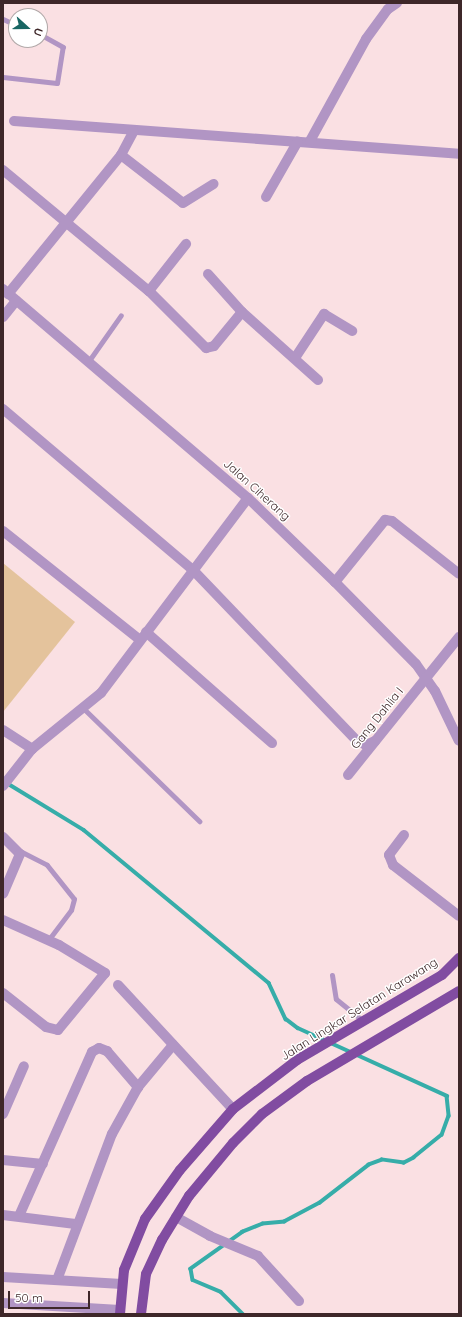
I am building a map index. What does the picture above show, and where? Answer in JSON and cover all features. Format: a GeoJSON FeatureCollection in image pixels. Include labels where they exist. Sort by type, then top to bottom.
{"type":"FeatureCollection","features":[{"type":"Feature","properties":{"kind":"main road","name":"Jalan Lingkar Selatan Karawang"},"geometry":{"type":"LineString","coordinates":[[120,1312],[122,1284],[131,1252],[155,1204],[234,1109],[321,1045],[442,975],[459,958]]}},
{"type":"Feature","properties":{"kind":"main road"},"geometry":{"type":"LineString","coordinates":[[141,1314],[146,1274],[176,1217],[218,1160],[262,1114],[345,1057],[459,991]]}},
{"type":"Feature","properties":{"kind":"street"},"geometry":{"type":"LineString","coordinates":[[310,141],[366,39],[387,6],[397,3]]}},
{"type":"Feature","properties":{"kind":"street"},"geometry":{"type":"LineString","coordinates":[[14,121],[310,141],[459,154]]}},
{"type":"Feature","properties":{"kind":"street"},"geometry":{"type":"LineString","coordinates":[[3,317],[9,294],[121,155],[134,130]]}},
{"type":"Feature","properties":{"kind":"street"},"geometry":{"type":"LineString","coordinates":[[266,197],[298,141]]}},
{"type":"Feature","properties":{"kind":"street"},"geometry":{"type":"LineString","coordinates":[[121,155],[182,203],[214,184]]}},
{"type":"Feature","properties":{"kind":"street"},"geometry":{"type":"LineString","coordinates":[[3,170],[149,291],[206,348],[214,346],[242,312]]}},
{"type":"Feature","properties":{"kind":"street"},"geometry":{"type":"LineString","coordinates":[[149,291],[186,244]]}},
{"type":"Feature","properties":{"kind":"street"},"geometry":{"type":"LineString","coordinates":[[208,274],[242,312],[318,380]]}},
{"type":"Feature","properties":{"kind":"street","name":"Jalan Ciherang"},"geometry":{"type":"LineString","coordinates":[[9,294],[248,498],[336,582],[426,678],[459,741]]}},
{"type":"Feature","properties":{"kind":"street"},"geometry":{"type":"LineString","coordinates":[[295,358],[324,314],[352,331]]}},
{"type":"Feature","properties":{"kind":"street"},"geometry":{"type":"LineString","coordinates":[[3,410],[193,570],[356,740],[366,745],[375,741]]}},
{"type":"Feature","properties":{"kind":"street"},"geometry":{"type":"LineString","coordinates":[[6,782],[32,749],[84,709],[101,693],[248,498]]}},
{"type":"Feature","properties":{"kind":"street"},"geometry":{"type":"LineString","coordinates":[[336,582],[385,520],[392,521],[459,574]]}},
{"type":"Feature","properties":{"kind":"street"},"geometry":{"type":"LineString","coordinates":[[3,531],[143,636],[272,743]]}},
{"type":"Feature","properties":{"kind":"street","name":"Gang Dahlia I"},"geometry":{"type":"LineString","coordinates":[[348,775],[459,637]]}},
{"type":"Feature","properties":{"kind":"street"},"geometry":{"type":"LineString","coordinates":[[3,730],[32,749]]}},
{"type":"Feature","properties":{"kind":"street"},"geometry":{"type":"LineString","coordinates":[[404,835],[389,855],[393,865],[459,916]]}},
{"type":"Feature","properties":{"kind":"street"},"geometry":{"type":"LineString","coordinates":[[3,837],[18,850],[18,862],[3,894]]}},
{"type":"Feature","properties":{"kind":"street"},"geometry":{"type":"LineString","coordinates":[[3,920],[48,940],[105,973],[63,1027],[52,1030],[3,993]]}},
{"type":"Feature","properties":{"kind":"street"},"geometry":{"type":"LineString","coordinates":[[118,985],[234,1109]]}},
{"type":"Feature","properties":{"kind":"street"},"geometry":{"type":"LineString","coordinates":[[57,1280],[75,1224],[112,1134],[138,1087],[173,1045]]}},
{"type":"Feature","properties":{"kind":"street"},"geometry":{"type":"LineString","coordinates":[[19,1216],[92,1052],[99,1048],[107,1050],[138,1087]]}},
{"type":"Feature","properties":{"kind":"street"},"geometry":{"type":"LineString","coordinates":[[3,1114],[24,1066]]}},
{"type":"Feature","properties":{"kind":"street"},"geometry":{"type":"LineString","coordinates":[[3,1160],[43,1164]]}},
{"type":"Feature","properties":{"kind":"street"},"geometry":{"type":"LineString","coordinates":[[3,1215],[75,1224]]}},
{"type":"Feature","properties":{"kind":"street"},"geometry":{"type":"LineString","coordinates":[[176,1217],[228,1243],[250,1251],[270,1266],[299,1301]]}},
{"type":"Feature","properties":{"kind":"street"},"geometry":{"type":"LineString","coordinates":[[3,1277],[122,1284]]}},
{"type":"Feature","properties":{"kind":"street"},"geometry":{"type":"LineString","coordinates":[[3,1302],[57,1310],[120,1312]]}},
{"type":"Feature","properties":{"kind":"lane"},"geometry":{"type":"LineString","coordinates":[[3,78],[57,83],[63,47],[48,39]]}},
{"type":"Feature","properties":{"kind":"lane"},"geometry":{"type":"LineString","coordinates":[[88,362],[121,316]]}},
{"type":"Feature","properties":{"kind":"lane"},"geometry":{"type":"LineString","coordinates":[[84,709],[198,821]]}},
{"type":"Feature","properties":{"kind":"lane"},"geometry":{"type":"LineString","coordinates":[[18,850],[47,865],[74,899],[71,910],[48,940]]}},
{"type":"Feature","properties":{"kind":"lane"},"geometry":{"type":"LineString","coordinates":[[332,975],[336,999],[362,1020]]}},
{"type":"Feature","properties":{"kind":"shaded area"},"geometry":{"type":"Polygon","coordinates":[[[3,563],[75,622],[3,712],[3,563]]]}},
{"type":"Feature","properties":{"kind":"waterway"},"geometry":{"type":"LineString","coordinates":[[7,783],[84,830],[269,983],[286,1019],[298,1028],[447,1096],[449,1116],[442,1135],[414,1158],[404,1163],[382,1160],[369,1165],[320,1203],[285,1222],[263,1224],[243,1232],[191,1269],[193,1280],[221,1292],[243,1314]]}}]}
